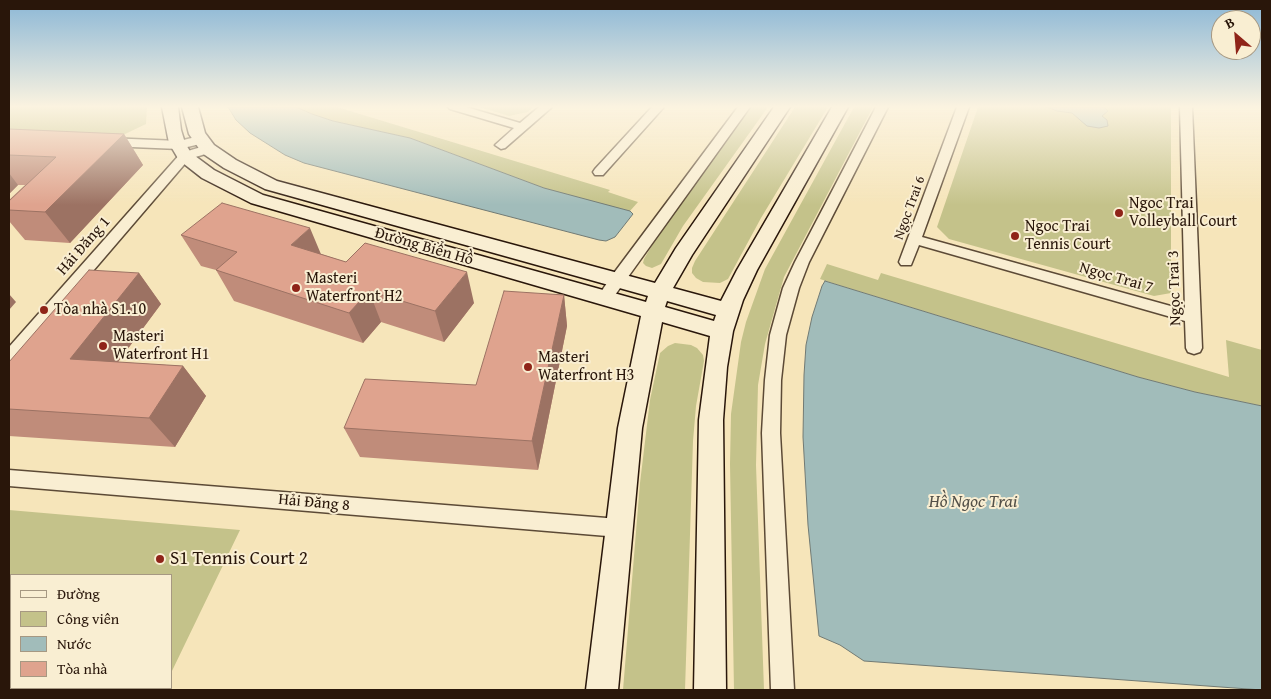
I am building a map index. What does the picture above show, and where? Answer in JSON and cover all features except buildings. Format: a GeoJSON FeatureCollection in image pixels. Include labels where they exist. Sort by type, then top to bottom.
{"type":"FeatureCollection","features":[{"type":"Feature","properties":{"kind":"street"},"geometry":{"type":"LineString","coordinates":[[177,140],[182,150]]}},
{"type":"Feature","properties":{"kind":"street"},"geometry":{"type":"LineString","coordinates":[[98,142],[182,150],[204,144],[202,140]]}},
{"type":"Feature","properties":{"kind":"street"},"geometry":{"type":"LineString","coordinates":[[501,145],[508,140]]}},
{"type":"Feature","properties":{"kind":"street"},"geometry":{"type":"LineString","coordinates":[[599,172],[628,140]]}},
{"type":"Feature","properties":{"kind":"street"},"geometry":{"type":"LineString","coordinates":[[605,298],[720,140]]}},
{"type":"Feature","properties":{"kind":"street"},"geometry":{"type":"LineString","coordinates":[[602,690],[630,428],[657,302],[683,253],[760,140]]}},
{"type":"Feature","properties":{"kind":"street"},"geometry":{"type":"LineString","coordinates":[[710,690],[711,420],[716,367],[726,321],[747,270],[821,140]]}},
{"type":"Feature","properties":{"kind":"street"},"geometry":{"type":"LineString","coordinates":[[782,690],[771,433],[773,380],[778,335],[791,288],[802,262],[865,140]]}},
{"type":"Feature","properties":{"kind":"street","name":"Ngọc Trai 6"},"geometry":{"type":"LineString","coordinates":[[906,262],[951,140]]}},
{"type":"Feature","properties":{"kind":"street","name":"Ngọc Trai 3"},"geometry":{"type":"LineString","coordinates":[[1187,140],[1194,348]]}},
{"type":"Feature","properties":{"kind":"street","name":"Đường Biển Hồ"},"geometry":{"type":"LineString","coordinates":[[204,144],[214,155],[247,174],[291,192],[616,281],[657,302]]}},
{"type":"Feature","properties":{"kind":"street","name":"Đường Biển Hồ"},"geometry":{"type":"LineString","coordinates":[[182,150],[208,174],[240,192],[269,204],[605,298],[657,302],[726,321]]}},
{"type":"Feature","properties":{"kind":"street","name":"Hải Đăng 1"},"geometry":{"type":"LineString","coordinates":[[9,358],[182,150]]}},
{"type":"Feature","properties":{"kind":"street","name":"Ngọc Trai 7"},"geometry":{"type":"LineString","coordinates":[[914,239],[1193,318]]}},
{"type":"Feature","properties":{"kind":"street","name":"Hải Đăng 8"},"geometry":{"type":"LineString","coordinates":[[9,478],[619,528]]}},
{"type":"Feature","properties":{"kind":"green space"},"geometry":{"type":"Polygon","coordinates":[[[414,140],[444,140],[610,190],[608,192],[638,202],[630,211],[544,188],[414,140]]]}},
{"type":"Feature","properties":{"kind":"green space"},"geometry":{"type":"Polygon","coordinates":[[[727,140],[745,140],[683,226],[661,264],[652,268],[646,266],[643,263],[644,259],[664,225],[727,140]]]}},
{"type":"Feature","properties":{"kind":"green space"},"geometry":{"type":"Polygon","coordinates":[[[774,140],[808,140],[761,218],[728,279],[720,283],[703,282],[692,273],[695,261],[774,140]]]}},
{"type":"Feature","properties":{"kind":"green space"},"geometry":{"type":"Polygon","coordinates":[[[836,140],[856,140],[784,277],[765,344],[758,385],[756,465],[764,690],[734,690],[730,464],[731,414],[741,342],[765,269],[836,140]]]}},
{"type":"Feature","properties":{"kind":"green space"},"geometry":{"type":"Polygon","coordinates":[[[967,140],[1171,140],[1171,293],[1154,296],[949,239],[937,227],[967,140]]]}},
{"type":"Feature","properties":{"kind":"green space"},"geometry":{"type":"Polygon","coordinates":[[[827,264],[878,280],[881,273],[1229,377],[1226,340],[1262,350],[1262,406],[1195,392],[1138,377],[820,279],[827,264]]]}},
{"type":"Feature","properties":{"kind":"green space"},"geometry":{"type":"Polygon","coordinates":[[[675,343],[691,345],[697,348],[703,355],[704,361],[696,406],[693,441],[685,690],[623,690],[640,483],[650,400],[660,353],[675,343]]]}},
{"type":"Feature","properties":{"kind":"green space"},"geometry":{"type":"Polygon","coordinates":[[[9,510],[240,530],[172,671],[172,574],[10,574],[10,689],[164,689],[9,690],[9,510]]]}},
{"type":"Feature","properties":{"kind":"water"},"geometry":{"type":"Polygon","coordinates":[[[261,140],[414,140],[544,188],[630,211],[633,214],[615,237],[606,241],[599,240],[304,163],[285,155],[261,140]]]}},
{"type":"Feature","properties":{"kind":"water","name":"Hồ Ngọc Trai"},"geometry":{"type":"Polygon","coordinates":[[[825,281],[1138,377],[1195,392],[1262,406],[1262,690],[864,661],[840,645],[819,636],[808,525],[803,437],[804,375],[806,345],[812,317],[825,281]]]}},
{"type":"Feature","properties":{"kind":"place","name":"Ngoc Trai Volleyball Court"},"geometry":{"type":"Point","coordinates":[1119,213]}},
{"type":"Feature","properties":{"kind":"place","name":"Ngoc Trai Tennis Court"},"geometry":{"type":"Point","coordinates":[1015,236]}},
{"type":"Feature","properties":{"kind":"place","name":"Masteri Waterfront H2"},"geometry":{"type":"Point","coordinates":[296,288]}},
{"type":"Feature","properties":{"kind":"place","name":"Tòa nhà S1.10"},"geometry":{"type":"Point","coordinates":[44,310]}},
{"type":"Feature","properties":{"kind":"place","name":"Masteri Waterfront H1"},"geometry":{"type":"Point","coordinates":[103,346]}},
{"type":"Feature","properties":{"kind":"place","name":"Masteri Waterfront H3"},"geometry":{"type":"Point","coordinates":[528,367]}},
{"type":"Feature","properties":{"kind":"place","name":"S1 Tennis Court 2"},"geometry":{"type":"Point","coordinates":[160,559]}}]}
